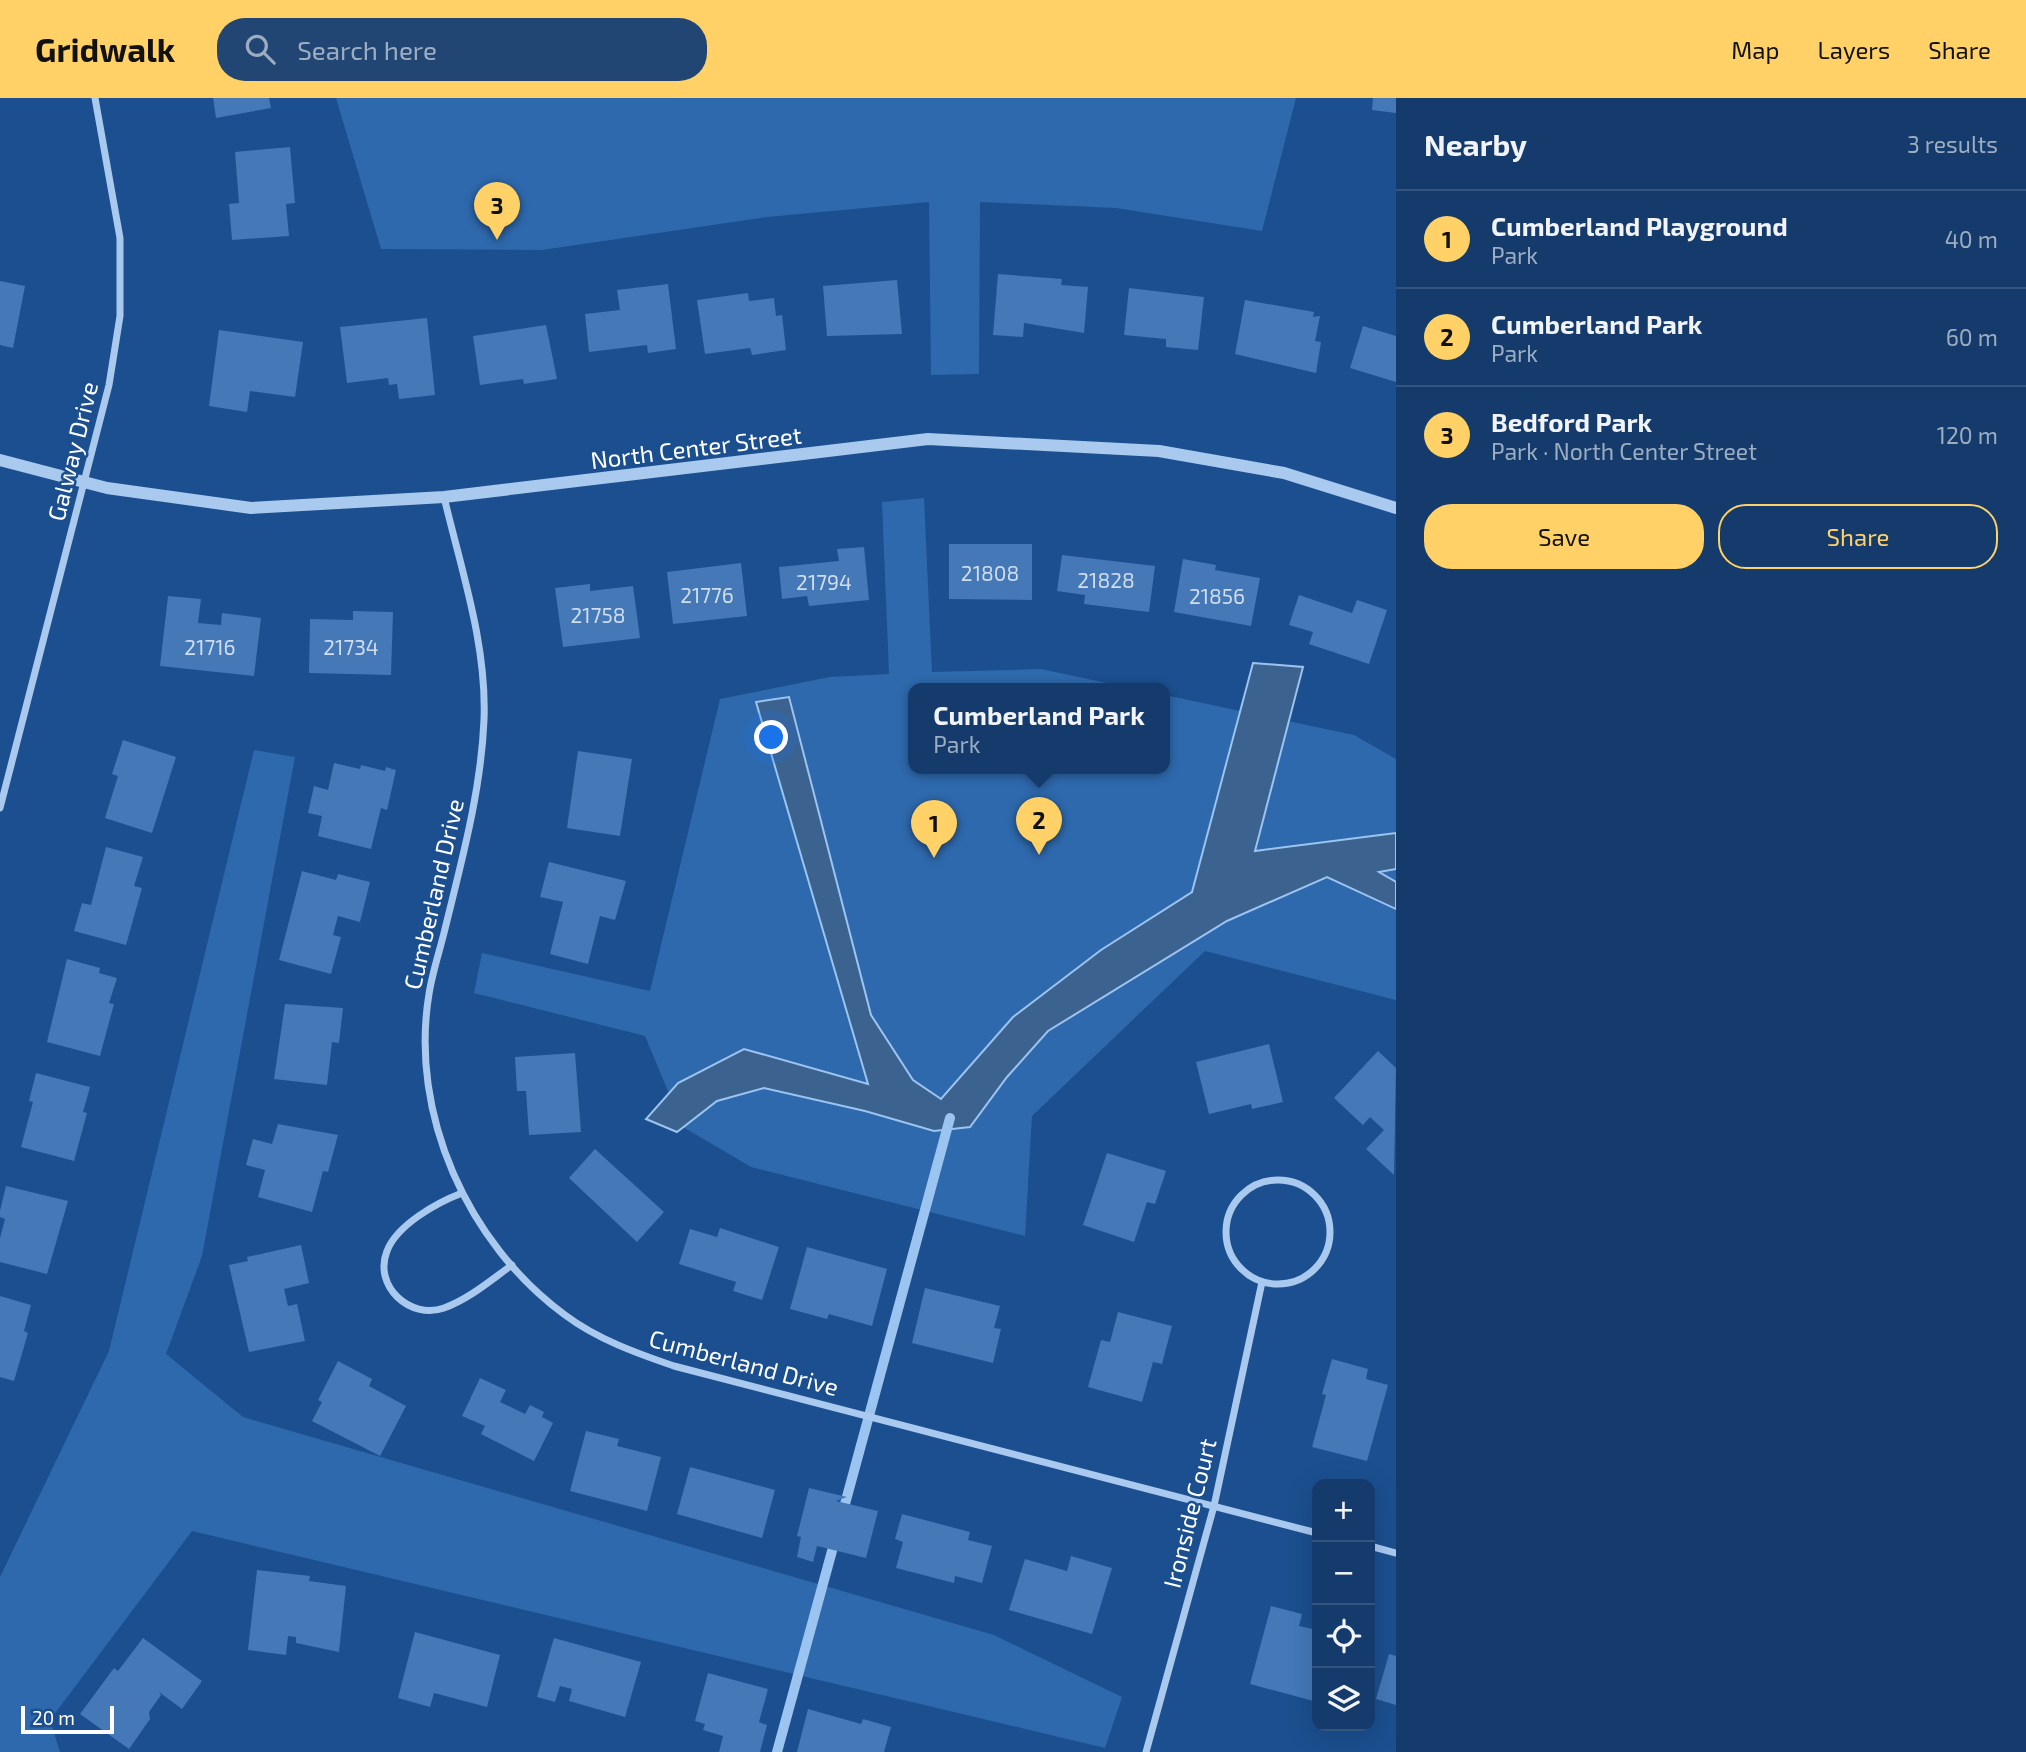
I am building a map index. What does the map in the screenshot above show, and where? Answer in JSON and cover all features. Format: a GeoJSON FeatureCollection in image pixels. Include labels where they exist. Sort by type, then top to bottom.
{"type":"FeatureCollection","features":[{"type":"Feature","properties":{"kind":"street","name":"Galway Drive"},"geometry":{"type":"LineString","coordinates":[[0,808],[109,386],[120,316],[120,238],[94,98]]}},
{"type":"Feature","properties":{"kind":"street","name":"North Center Street"},"geometry":{"type":"LineString","coordinates":[[0,460],[85,483],[251,508],[444,496],[928,439],[1159,452],[1284,473],[1396,508]]}},
{"type":"Feature","properties":{"kind":"street","name":"Cumberland Drive"},"geometry":{"type":"LineString","coordinates":[[444,496],[481,663],[484,719],[478,780],[429,994],[427,1075],[436,1121],[462,1193],[480,1225],[512,1265],[538,1293],[566,1316],[648,1357],[1312,1531]]}},
{"type":"Feature","properties":{"kind":"street"},"geometry":{"type":"LineString","coordinates":[[1262,1182],[1294,1182],[1309,1190],[1320,1201],[1330,1232],[1328,1248],[1320,1263],[1309,1274],[1294,1282],[1262,1282],[1247,1274],[1232,1255],[1226,1232],[1228,1216],[1247,1190],[1262,1182]]}},
{"type":"Feature","properties":{"kind":"street"},"geometry":{"type":"LineString","coordinates":[[462,1193],[397,1233],[386,1252],[384,1274],[391,1290],[405,1305],[425,1311],[443,1308],[468,1296],[512,1265]]}},
{"type":"Feature","properties":{"kind":"street","name":"Ironside Court"},"geometry":{"type":"LineString","coordinates":[[1146,1752],[1214,1506],[1262,1282]]}},
{"type":"Feature","properties":{"kind":"street"},"geometry":{"type":"LineString","coordinates":[[1375,1547],[1396,1553]]}},
{"type":"Feature","properties":{"kind":"shaded area"},"geometry":{"type":"Polygon","coordinates":[[[336,98],[1296,98],[1262,231],[1116,208],[980,202],[979,374],[931,375],[929,202],[767,217],[542,250],[381,249],[336,98]]]}},
{"type":"Feature","properties":{"kind":"shaded area"},"geometry":{"type":"Polygon","coordinates":[[[924,498],[932,672],[1041,669],[1107,683],[908,683],[908,774],[1170,774],[1170,696],[1354,735],[1396,759],[1396,1000],[1205,951],[1032,1116],[1025,1236],[751,1167],[683,1127],[645,1036],[474,993],[482,953],[650,991],[720,699],[830,677],[889,674],[882,502],[924,498]]]}},
{"type":"Feature","properties":{"kind":"shaded area"},"geometry":{"type":"Polygon","coordinates":[[[1253,663],[1303,667],[1255,851],[1396,833],[1396,869],[1379,872],[1396,882],[1396,909],[1327,877],[1227,921],[1048,1031],[1007,1077],[970,1127],[934,1131],[865,1111],[764,1088],[717,1101],[677,1132],[646,1119],[678,1083],[744,1049],[868,1084],[756,702],[789,697],[871,1015],[913,1080],[941,1099],[1013,1017],[1101,950],[1192,892],[1253,663]]]}},
{"type":"Feature","properties":{"kind":"shaded area"},"geometry":{"type":"Polygon","coordinates":[[[254,750],[295,757],[202,1256],[166,1354],[243,1417],[994,1635],[1122,1697],[1105,1748],[192,1531],[50,1720],[60,1752],[0,1752],[0,1577],[109,1351],[254,750]]]}},
{"type":"Feature","properties":{"kind":"building"},"geometry":{"type":"Polygon","coordinates":[[[213,98],[269,98],[271,108],[216,118],[213,98]]]}},
{"type":"Feature","properties":{"kind":"building"},"geometry":{"type":"Polygon","coordinates":[[[1373,98],[1396,98],[1396,113],[1372,110],[1373,98]]]}},
{"type":"Feature","properties":{"kind":"building"},"geometry":{"type":"Polygon","coordinates":[[[290,147],[295,203],[286,204],[289,236],[232,240],[229,204],[239,203],[235,152],[290,147]]]}},
{"type":"Feature","properties":{"kind":"building"},"geometry":{"type":"Polygon","coordinates":[[[998,274],[1062,279],[1061,285],[1088,287],[1084,333],[1024,323],[1023,337],[993,335],[998,274]]]}},
{"type":"Feature","properties":{"kind":"building"},"geometry":{"type":"Polygon","coordinates":[[[897,280],[902,334],[827,336],[823,286],[897,280]]]}},
{"type":"Feature","properties":{"kind":"building"},"geometry":{"type":"Polygon","coordinates":[[[0,281],[25,286],[13,348],[0,345],[0,281]]]}},
{"type":"Feature","properties":{"kind":"building"},"geometry":{"type":"Polygon","coordinates":[[[668,284],[676,349],[648,353],[647,345],[589,352],[585,314],[620,310],[617,290],[668,284]]]}},
{"type":"Feature","properties":{"kind":"building"},"geometry":{"type":"Polygon","coordinates":[[[1129,288],[1204,297],[1198,350],[1166,347],[1166,339],[1124,335],[1129,288]]]}},
{"type":"Feature","properties":{"kind":"building"},"geometry":{"type":"Polygon","coordinates":[[[748,293],[749,301],[774,298],[776,316],[782,315],[786,350],[752,355],[750,348],[705,354],[697,300],[748,293]]]}},
{"type":"Feature","properties":{"kind":"building"},"geometry":{"type":"Polygon","coordinates":[[[1245,300],[1314,312],[1313,317],[1320,316],[1315,341],[1321,342],[1316,373],[1235,354],[1245,300]]]}},
{"type":"Feature","properties":{"kind":"building"},"geometry":{"type":"Polygon","coordinates":[[[427,318],[435,395],[399,399],[397,384],[389,385],[388,378],[347,383],[340,327],[427,318]]]}},
{"type":"Feature","properties":{"kind":"building"},"geometry":{"type":"Polygon","coordinates":[[[546,325],[557,379],[524,384],[523,379],[480,385],[473,336],[546,325]]]}},
{"type":"Feature","properties":{"kind":"building"},"geometry":{"type":"Polygon","coordinates":[[[1363,326],[1396,336],[1396,382],[1350,368],[1363,326]]]}},
{"type":"Feature","properties":{"kind":"building"},"geometry":{"type":"Polygon","coordinates":[[[219,330],[303,342],[295,397],[250,391],[247,412],[209,406],[219,330]]]}},
{"type":"Feature","properties":{"kind":"building"},"geometry":{"type":"Polygon","coordinates":[[[949,544],[1032,544],[1032,600],[949,599],[949,544]]]}},
{"type":"Feature","properties":{"kind":"building"},"geometry":{"type":"Polygon","coordinates":[[[864,547],[869,600],[809,606],[807,596],[782,599],[779,567],[839,561],[837,549],[864,547]]]}},
{"type":"Feature","properties":{"kind":"building"},"geometry":{"type":"Polygon","coordinates":[[[1062,555],[1155,566],[1149,612],[1084,604],[1085,595],[1057,591],[1062,555]]]}},
{"type":"Feature","properties":{"kind":"building"},"geometry":{"type":"Polygon","coordinates":[[[1183,559],[1216,565],[1215,570],[1260,578],[1251,626],[1174,612],[1183,559]]]}},
{"type":"Feature","properties":{"kind":"building"},"geometry":{"type":"Polygon","coordinates":[[[741,563],[747,616],[673,624],[667,572],[741,563]]]}},
{"type":"Feature","properties":{"kind":"building"},"geometry":{"type":"Polygon","coordinates":[[[590,584],[590,591],[633,586],[640,638],[563,647],[555,588],[590,584]]]}},
{"type":"Feature","properties":{"kind":"building"},"geometry":{"type":"Polygon","coordinates":[[[1299,595],[1352,613],[1357,600],[1387,610],[1369,664],[1309,644],[1313,632],[1289,625],[1299,595]]]}},
{"type":"Feature","properties":{"kind":"building"},"geometry":{"type":"Polygon","coordinates":[[[168,596],[201,599],[198,623],[221,625],[222,613],[261,618],[254,676],[160,666],[168,596]]]}},
{"type":"Feature","properties":{"kind":"building"},"geometry":{"type":"Polygon","coordinates":[[[353,611],[393,612],[391,675],[309,673],[310,619],[353,620],[353,611]]]}},
{"type":"Feature","properties":{"kind":"building"},"geometry":{"type":"Polygon","coordinates":[[[123,740],[176,757],[152,833],[105,818],[118,776],[112,774],[123,740]]]}},
{"type":"Feature","properties":{"kind":"building"},"geometry":{"type":"Polygon","coordinates":[[[578,751],[632,759],[620,836],[567,828],[578,751]]]}},
{"type":"Feature","properties":{"kind":"building"},"geometry":{"type":"Polygon","coordinates":[[[334,763],[360,769],[361,765],[385,771],[386,767],[396,770],[387,810],[381,808],[371,849],[318,836],[322,816],[308,813],[314,786],[328,790],[334,763]]]}},
{"type":"Feature","properties":{"kind":"building"},"geometry":{"type":"Polygon","coordinates":[[[106,847],[143,857],[134,886],[142,888],[126,945],[74,931],[82,903],[91,905],[106,847]]]}},
{"type":"Feature","properties":{"kind":"building"},"geometry":{"type":"Polygon","coordinates":[[[549,862],[626,881],[615,920],[600,916],[588,964],[550,954],[563,902],[540,897],[549,862]]]}},
{"type":"Feature","properties":{"kind":"building"},"geometry":{"type":"Polygon","coordinates":[[[302,871],[336,880],[338,874],[370,882],[360,922],[338,916],[333,935],[341,937],[331,974],[279,960],[302,871]]]}},
{"type":"Feature","properties":{"kind":"building"},"geometry":{"type":"Polygon","coordinates":[[[67,959],[100,968],[99,973],[117,978],[109,1003],[114,1004],[100,1056],[47,1042],[67,959]]]}},
{"type":"Feature","properties":{"kind":"building"},"geometry":{"type":"Polygon","coordinates":[[[285,1004],[343,1008],[339,1043],[332,1042],[327,1085],[274,1079],[285,1004]]]}},
{"type":"Feature","properties":{"kind":"building"},"geometry":{"type":"Polygon","coordinates":[[[1269,1044],[1283,1102],[1252,1109],[1251,1104],[1209,1114],[1196,1062],[1269,1044]]]}},
{"type":"Feature","properties":{"kind":"building"},"geometry":{"type":"Polygon","coordinates":[[[1378,1051],[1396,1068],[1394,1175],[1366,1149],[1384,1130],[1370,1117],[1363,1125],[1334,1098],[1378,1051]]]}},
{"type":"Feature","properties":{"kind":"building"},"geometry":{"type":"Polygon","coordinates":[[[575,1053],[581,1132],[529,1135],[526,1091],[517,1091],[515,1057],[575,1053]]]}},
{"type":"Feature","properties":{"kind":"building"},"geometry":{"type":"Polygon","coordinates":[[[36,1073],[90,1087],[83,1112],[87,1113],[74,1161],[21,1147],[33,1102],[29,1101],[36,1073]]]}},
{"type":"Feature","properties":{"kind":"building"},"geometry":{"type":"Polygon","coordinates":[[[278,1124],[338,1135],[328,1172],[323,1171],[312,1212],[258,1197],[265,1170],[246,1165],[253,1139],[272,1144],[278,1124]]]}},
{"type":"Feature","properties":{"kind":"building"},"geometry":{"type":"Polygon","coordinates":[[[595,1149],[664,1212],[637,1242],[569,1178],[595,1149]]]}},
{"type":"Feature","properties":{"kind":"building"},"geometry":{"type":"Polygon","coordinates":[[[1107,1153],[1166,1171],[1155,1204],[1147,1202],[1134,1242],[1083,1225],[1107,1153]]]}},
{"type":"Feature","properties":{"kind":"building"},"geometry":{"type":"Polygon","coordinates":[[[6,1186],[68,1201],[47,1274],[0,1262],[0,1238],[5,1219],[0,1217],[0,1211],[6,1186]]]}},
{"type":"Feature","properties":{"kind":"building"},"geometry":{"type":"Polygon","coordinates":[[[720,1228],[779,1247],[762,1300],[733,1291],[736,1282],[679,1264],[690,1229],[717,1237],[720,1228]]]}},
{"type":"Feature","properties":{"kind":"building"},"geometry":{"type":"Polygon","coordinates":[[[301,1245],[309,1283],[284,1289],[288,1306],[297,1304],[305,1341],[249,1352],[229,1265],[248,1261],[247,1257],[301,1245]]]}},
{"type":"Feature","properties":{"kind":"building"},"geometry":{"type":"Polygon","coordinates":[[[807,1247],[887,1269],[872,1326],[829,1314],[827,1319],[790,1309],[807,1247]]]}},
{"type":"Feature","properties":{"kind":"building"},"geometry":{"type":"Polygon","coordinates":[[[925,1288],[1000,1306],[994,1328],[1001,1329],[993,1363],[912,1343],[925,1288]]]}},
{"type":"Feature","properties":{"kind":"building"},"geometry":{"type":"Polygon","coordinates":[[[0,1296],[31,1305],[24,1331],[28,1333],[14,1381],[0,1377],[0,1296]]]}},
{"type":"Feature","properties":{"kind":"building"},"geometry":{"type":"Polygon","coordinates":[[[1118,1312],[1172,1326],[1162,1364],[1153,1362],[1142,1402],[1088,1387],[1101,1340],[1110,1342],[1118,1312]]]}},
{"type":"Feature","properties":{"kind":"building"},"geometry":{"type":"Polygon","coordinates":[[[1332,1359],[1368,1369],[1366,1379],[1388,1385],[1367,1461],[1312,1447],[1326,1395],[1322,1394],[1332,1359]]]}},
{"type":"Feature","properties":{"kind":"building"},"geometry":{"type":"Polygon","coordinates":[[[338,1361],[372,1379],[369,1386],[406,1406],[380,1456],[312,1421],[322,1402],[318,1400],[338,1361]]]}},
{"type":"Feature","properties":{"kind":"building"},"geometry":{"type":"Polygon","coordinates":[[[480,1378],[506,1390],[500,1402],[525,1414],[530,1405],[544,1412],[542,1417],[553,1423],[534,1461],[481,1434],[485,1426],[462,1416],[480,1378]]]}},
{"type":"Feature","properties":{"kind":"building"},"geometry":{"type":"Polygon","coordinates":[[[586,1431],[619,1439],[617,1446],[661,1457],[647,1511],[570,1491],[586,1431]]]}},
{"type":"Feature","properties":{"kind":"building"},"geometry":{"type":"Polygon","coordinates":[[[690,1467],[775,1490],[762,1538],[677,1514],[690,1467]]]}},
{"type":"Feature","properties":{"kind":"building"},"geometry":{"type":"Polygon","coordinates":[[[809,1488],[847,1497],[836,1501],[878,1511],[866,1558],[817,1546],[813,1562],[797,1557],[801,1537],[797,1536],[809,1488]]]}},
{"type":"Feature","properties":{"kind":"building"},"geometry":{"type":"Polygon","coordinates":[[[902,1514],[970,1532],[968,1540],[992,1546],[982,1583],[955,1576],[954,1583],[896,1568],[903,1542],[895,1539],[902,1514]]]}},
{"type":"Feature","properties":{"kind":"building"},"geometry":{"type":"Polygon","coordinates":[[[1071,1556],[1112,1568],[1092,1634],[1009,1610],[1025,1559],[1067,1571],[1071,1556]]]}},
{"type":"Feature","properties":{"kind":"building"},"geometry":{"type":"Polygon","coordinates":[[[257,1570],[310,1576],[309,1581],[346,1586],[339,1652],[296,1643],[296,1637],[288,1636],[286,1655],[248,1650],[257,1570]]]}},
{"type":"Feature","properties":{"kind":"building"},"geometry":{"type":"Polygon","coordinates":[[[1271,1606],[1302,1614],[1299,1626],[1312,1629],[1312,1701],[1250,1684],[1271,1606]]]}},
{"type":"Feature","properties":{"kind":"building"},"geometry":{"type":"Polygon","coordinates":[[[415,1632],[500,1655],[487,1707],[434,1693],[430,1707],[398,1698],[415,1632]]]}},
{"type":"Feature","properties":{"kind":"building"},"geometry":{"type":"Polygon","coordinates":[[[143,1638],[202,1681],[182,1709],[159,1692],[161,1695],[149,1712],[150,1719],[129,1749],[80,1714],[114,1668],[118,1671],[143,1638]]]}},
{"type":"Feature","properties":{"kind":"building"},"geometry":{"type":"Polygon","coordinates":[[[554,1638],[641,1662],[625,1717],[569,1701],[572,1689],[560,1686],[555,1702],[537,1697],[554,1638]]]}},
{"type":"Feature","properties":{"kind":"building"},"geometry":{"type":"Polygon","coordinates":[[[1389,1654],[1396,1656],[1396,1705],[1376,1699],[1389,1654]]]}},
{"type":"Feature","properties":{"kind":"building"},"geometry":{"type":"Polygon","coordinates":[[[708,1673],[768,1689],[759,1722],[767,1725],[760,1752],[719,1752],[723,1736],[703,1730],[705,1724],[695,1721],[708,1673]]]}},
{"type":"Feature","properties":{"kind":"building"},"geometry":{"type":"Polygon","coordinates":[[[808,1709],[861,1724],[863,1719],[891,1727],[884,1752],[797,1752],[808,1709]]]}},
{"type":"Feature","properties":{"kind":"waterway"},"geometry":{"type":"LineString","coordinates":[[842,1515],[950,1118]]}},
{"type":"Feature","properties":{"kind":"waterway"},"geometry":{"type":"LineString","coordinates":[[777,1752],[835,1540]]}},
{"type":"Feature","properties":{"kind":"place","name":"Bedford Park"},"geometry":{"type":"Point","coordinates":[497,240]}},
{"type":"Feature","properties":{"kind":"place","name":"Cumberland Park"},"geometry":{"type":"Point","coordinates":[1039,855]}},
{"type":"Feature","properties":{"kind":"place","name":"Cumberland Playground"},"geometry":{"type":"Point","coordinates":[934,858]}}]}
